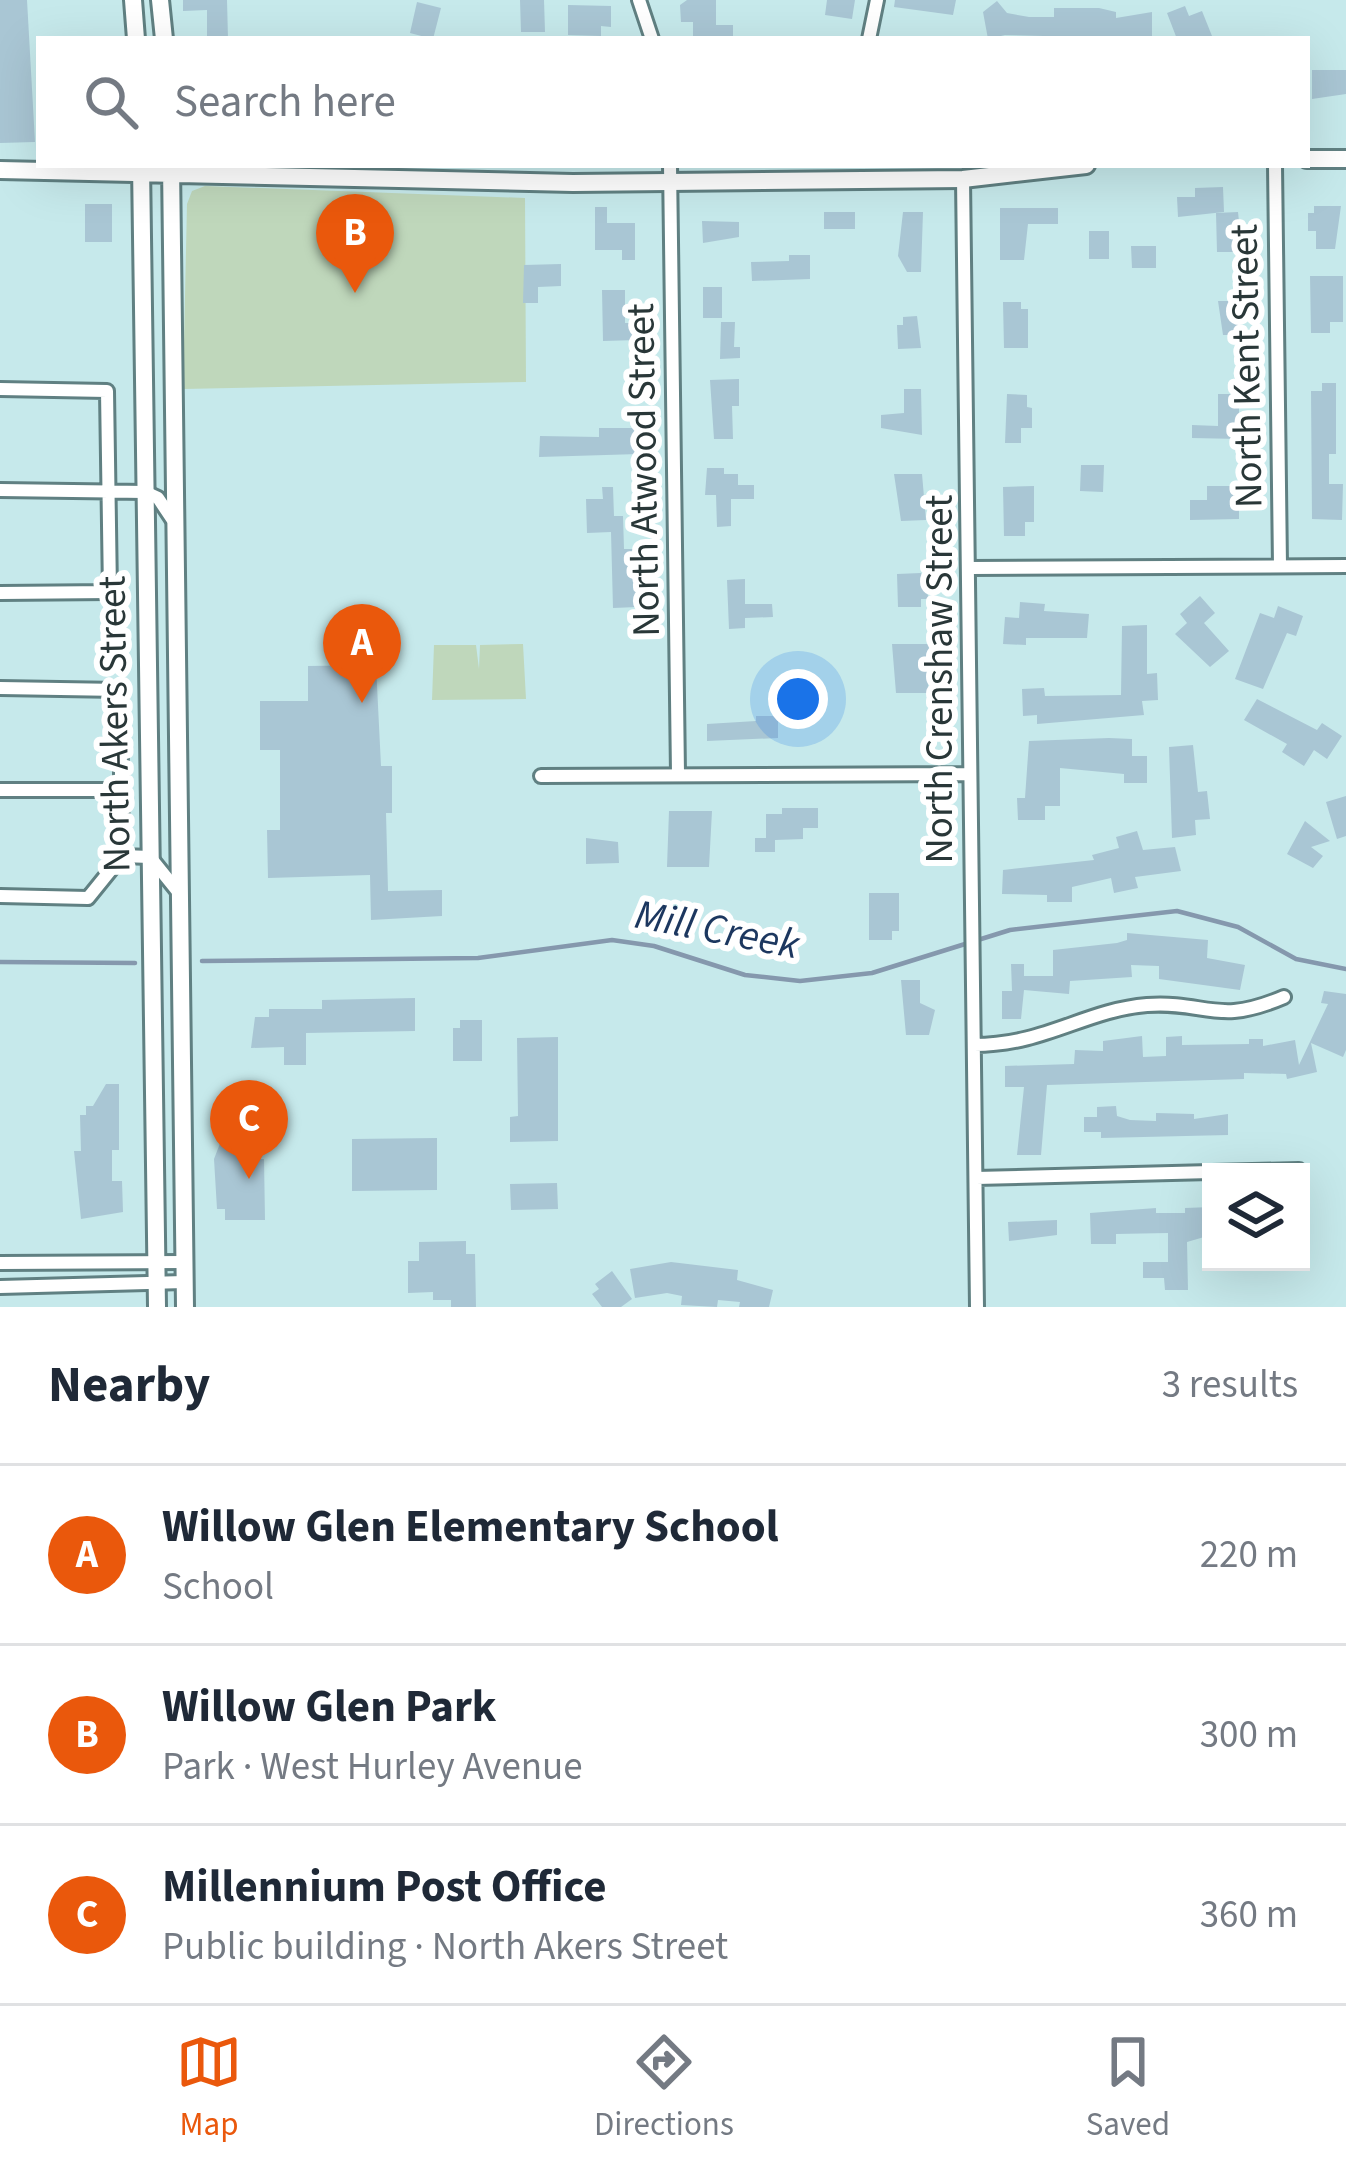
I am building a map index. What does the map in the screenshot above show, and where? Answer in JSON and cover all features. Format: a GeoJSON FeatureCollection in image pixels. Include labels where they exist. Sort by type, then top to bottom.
{"type":"FeatureCollection","features":[{"type":"Feature","properties":{"kind":"main road"},"geometry":{"type":"LineString","coordinates":[[133,0],[136,36]]}},
{"type":"Feature","properties":{"kind":"main road"},"geometry":{"type":"LineString","coordinates":[[160,0],[164,36]]}},
{"type":"Feature","properties":{"kind":"main road"},"geometry":{"type":"LineString","coordinates":[[1310,160],[1346,159]]}},
{"type":"Feature","properties":{"kind":"main road","name":"North Akers Street"},"geometry":{"type":"LineString","coordinates":[[141,168],[157,1307]]}},
{"type":"Feature","properties":{"kind":"main road","name":"North Akers Street"},"geometry":{"type":"LineString","coordinates":[[171,168],[185,1307]]}},
{"type":"Feature","properties":{"kind":"main road"},"geometry":{"type":"LineString","coordinates":[[0,170],[963,179],[1060,168]]}},
{"type":"Feature","properties":{"kind":"street"},"geometry":{"type":"LineString","coordinates":[[639,0],[651,36]]}},
{"type":"Feature","properties":{"kind":"street"},"geometry":{"type":"LineString","coordinates":[[870,36],[878,0]]}},
{"type":"Feature","properties":{"kind":"street","name":"North Kent Street"},"geometry":{"type":"LineString","coordinates":[[1275,168],[1280,566]]}},
{"type":"Feature","properties":{"kind":"street","name":"North Atwood Street"},"geometry":{"type":"LineString","coordinates":[[670,174],[678,774]]}},
{"type":"Feature","properties":{"kind":"street","name":"North Crenshaw Street"},"geometry":{"type":"LineString","coordinates":[[963,179],[977,1307]]}},
{"type":"Feature","properties":{"kind":"street"},"geometry":{"type":"LineString","coordinates":[[0,389],[107,391],[110,592],[0,593]]}},
{"type":"Feature","properties":{"kind":"street"},"geometry":{"type":"LineString","coordinates":[[0,490],[145,492],[158,498],[172,519]]}},
{"type":"Feature","properties":{"kind":"street"},"geometry":{"type":"LineString","coordinates":[[969,568],[1346,566]]}},
{"type":"Feature","properties":{"kind":"street"},"geometry":{"type":"LineString","coordinates":[[0,688],[120,690],[122,856],[88,898],[0,896]]}},
{"type":"Feature","properties":{"kind":"street"},"geometry":{"type":"LineString","coordinates":[[542,776],[969,774]]}},
{"type":"Feature","properties":{"kind":"street"},"geometry":{"type":"LineString","coordinates":[[0,790],[121,790]]}},
{"type":"Feature","properties":{"kind":"street"},"geometry":{"type":"LineString","coordinates":[[122,856],[150,857],[179,893]]}},
{"type":"Feature","properties":{"kind":"street"},"geometry":{"type":"LineString","coordinates":[[974,1045],[1032,1041],[1149,1005],[1232,1015],[1284,997]]}},
{"type":"Feature","properties":{"kind":"street"},"geometry":{"type":"LineString","coordinates":[[976,1178],[1202,1172]]}},
{"type":"Feature","properties":{"kind":"street"},"geometry":{"type":"LineString","coordinates":[[0,1263],[184,1262]]}},
{"type":"Feature","properties":{"kind":"street"},"geometry":{"type":"LineString","coordinates":[[0,1287],[184,1282]]}},
{"type":"Feature","properties":{"kind":"green space"},"geometry":{"type":"Polygon","coordinates":[[[205,186],[525,198],[526,382],[183,389],[187,204],[192,191],[205,186]]]}},
{"type":"Feature","properties":{"kind":"green space"},"geometry":{"type":"Polygon","coordinates":[[[523,644],[526,699],[432,700],[434,645],[476,645],[479,669],[480,645],[523,644]]]}},
{"type":"Feature","properties":{"kind":"building"},"geometry":{"type":"Polygon","coordinates":[[[0,0],[27,0],[35,142],[0,143],[0,0]]]}},
{"type":"Feature","properties":{"kind":"building"},"geometry":{"type":"Polygon","coordinates":[[[183,0],[227,0],[228,36],[207,36],[207,10],[183,11],[183,0]]]}},
{"type":"Feature","properties":{"kind":"building"},"geometry":{"type":"Polygon","coordinates":[[[520,0],[544,0],[545,32],[521,32],[520,0]]]}},
{"type":"Feature","properties":{"kind":"building"},"geometry":{"type":"Polygon","coordinates":[[[687,0],[716,0],[716,25],[733,25],[733,36],[693,36],[693,22],[681,22],[680,5],[687,0]]]}},
{"type":"Feature","properties":{"kind":"building"},"geometry":{"type":"Polygon","coordinates":[[[827,0],[855,0],[852,19],[825,15],[827,0]]]}},
{"type":"Feature","properties":{"kind":"building"},"geometry":{"type":"Polygon","coordinates":[[[895,0],[956,0],[953,15],[894,7],[895,0]]]}},
{"type":"Feature","properties":{"kind":"building"},"geometry":{"type":"Polygon","coordinates":[[[997,1],[1007,13],[1029,17],[1054,17],[1054,8],[1099,8],[1116,12],[1116,18],[1152,12],[1152,36],[987,36],[983,12],[997,1]]]}},
{"type":"Feature","properties":{"kind":"building"},"geometry":{"type":"Polygon","coordinates":[[[417,2],[441,8],[434,36],[410,33],[417,2]]]}},
{"type":"Feature","properties":{"kind":"building"},"geometry":{"type":"Polygon","coordinates":[[[568,5],[611,6],[611,27],[601,26],[601,36],[568,35],[568,5]]]}},
{"type":"Feature","properties":{"kind":"building"},"geometry":{"type":"Polygon","coordinates":[[[1185,6],[1189,16],[1202,11],[1212,36],[1176,36],[1167,13],[1185,6]]]}},
{"type":"Feature","properties":{"kind":"building"},"geometry":{"type":"Polygon","coordinates":[[[1312,70],[1346,70],[1346,94],[1312,99],[1312,70]]]}},
{"type":"Feature","properties":{"kind":"building"},"geometry":{"type":"Polygon","coordinates":[[[1223,187],[1224,212],[1178,217],[1177,197],[1195,197],[1195,188],[1223,187]]]}},
{"type":"Feature","properties":{"kind":"building"},"geometry":{"type":"Polygon","coordinates":[[[85,204],[112,204],[112,242],[85,242],[85,204]]]}},
{"type":"Feature","properties":{"kind":"building"},"geometry":{"type":"Polygon","coordinates":[[[1314,206],[1341,206],[1335,249],[1316,249],[1316,231],[1308,231],[1308,213],[1314,213],[1314,206]]]}},
{"type":"Feature","properties":{"kind":"building"},"geometry":{"type":"Polygon","coordinates":[[[595,207],[607,207],[607,223],[635,223],[635,260],[622,260],[622,250],[595,250],[595,207]]]}},
{"type":"Feature","properties":{"kind":"building"},"geometry":{"type":"Polygon","coordinates":[[[1000,208],[1058,208],[1058,224],[1028,224],[1024,260],[1000,260],[1000,208]]]}},
{"type":"Feature","properties":{"kind":"building"},"geometry":{"type":"Polygon","coordinates":[[[824,212],[855,212],[855,229],[824,229],[824,212]]]}},
{"type":"Feature","properties":{"kind":"building"},"geometry":{"type":"Polygon","coordinates":[[[903,212],[923,212],[921,272],[907,272],[898,256],[903,212]]]}},
{"type":"Feature","properties":{"kind":"building"},"geometry":{"type":"Polygon","coordinates":[[[1238,212],[1241,241],[1235,241],[1236,252],[1217,252],[1216,213],[1238,212]]]}},
{"type":"Feature","properties":{"kind":"building"},"geometry":{"type":"Polygon","coordinates":[[[702,221],[739,222],[739,237],[703,243],[702,221]]]}},
{"type":"Feature","properties":{"kind":"building"},"geometry":{"type":"Polygon","coordinates":[[[1089,231],[1109,231],[1109,259],[1089,259],[1089,231]]]}},
{"type":"Feature","properties":{"kind":"building"},"geometry":{"type":"Polygon","coordinates":[[[1131,246],[1156,246],[1156,268],[1132,268],[1131,246]]]}},
{"type":"Feature","properties":{"kind":"building"},"geometry":{"type":"Polygon","coordinates":[[[789,255],[810,255],[810,279],[752,281],[751,262],[789,261],[789,255]]]}},
{"type":"Feature","properties":{"kind":"building"},"geometry":{"type":"Polygon","coordinates":[[[561,264],[561,286],[538,287],[538,303],[523,303],[524,265],[561,264]]]}},
{"type":"Feature","properties":{"kind":"building"},"geometry":{"type":"Polygon","coordinates":[[[1310,276],[1343,276],[1343,322],[1330,322],[1330,333],[1311,333],[1310,276]]]}},
{"type":"Feature","properties":{"kind":"building"},"geometry":{"type":"Polygon","coordinates":[[[703,287],[722,287],[722,318],[703,318],[703,287]]]}},
{"type":"Feature","properties":{"kind":"building"},"geometry":{"type":"Polygon","coordinates":[[[602,290],[625,290],[625,323],[636,323],[637,340],[603,341],[602,290]]]}},
{"type":"Feature","properties":{"kind":"building"},"geometry":{"type":"Polygon","coordinates":[[[1218,301],[1238,301],[1239,335],[1223,335],[1218,301]]]}},
{"type":"Feature","properties":{"kind":"building"},"geometry":{"type":"Polygon","coordinates":[[[1003,302],[1021,302],[1021,309],[1028,309],[1028,348],[1004,348],[1003,302]]]}},
{"type":"Feature","properties":{"kind":"building"},"geometry":{"type":"Polygon","coordinates":[[[917,316],[921,348],[898,349],[897,325],[903,325],[903,317],[917,316]]]}},
{"type":"Feature","properties":{"kind":"building"},"geometry":{"type":"Polygon","coordinates":[[[721,322],[735,322],[734,347],[740,347],[740,358],[720,359],[721,322]]]}},
{"type":"Feature","properties":{"kind":"building"},"geometry":{"type":"Polygon","coordinates":[[[739,379],[739,406],[732,406],[733,439],[714,439],[710,380],[739,379]]]}},
{"type":"Feature","properties":{"kind":"building"},"geometry":{"type":"Polygon","coordinates":[[[1322,383],[1336,383],[1336,454],[1329,454],[1329,484],[1343,484],[1342,520],[1312,519],[1311,391],[1322,391],[1322,383]]]}},
{"type":"Feature","properties":{"kind":"building"},"geometry":{"type":"Polygon","coordinates":[[[904,389],[921,389],[922,435],[881,428],[881,415],[904,413],[904,389]]]}},
{"type":"Feature","properties":{"kind":"building"},"geometry":{"type":"Polygon","coordinates":[[[1007,394],[1027,395],[1027,407],[1032,408],[1032,428],[1021,428],[1021,443],[1005,443],[1007,394]]]}},
{"type":"Feature","properties":{"kind":"building"},"geometry":{"type":"Polygon","coordinates":[[[1218,394],[1239,394],[1239,439],[1192,438],[1192,425],[1218,426],[1218,394]]]}},
{"type":"Feature","properties":{"kind":"building"},"geometry":{"type":"Polygon","coordinates":[[[599,428],[638,428],[639,454],[539,457],[540,436],[599,437],[599,428]]]}},
{"type":"Feature","properties":{"kind":"building"},"geometry":{"type":"Polygon","coordinates":[[[1081,465],[1104,465],[1103,492],[1080,491],[1081,465]]]}},
{"type":"Feature","properties":{"kind":"building"},"geometry":{"type":"Polygon","coordinates":[[[707,468],[724,468],[724,474],[738,474],[738,485],[754,485],[754,499],[731,499],[731,526],[717,527],[716,495],[705,495],[707,468]]]}},
{"type":"Feature","properties":{"kind":"building"},"geometry":{"type":"Polygon","coordinates":[[[894,474],[922,474],[926,520],[901,521],[894,474]]]}},
{"type":"Feature","properties":{"kind":"building"},"geometry":{"type":"Polygon","coordinates":[[[1034,486],[1034,522],[1025,522],[1025,536],[1004,536],[1003,487],[1034,486]]]}},
{"type":"Feature","properties":{"kind":"building"},"geometry":{"type":"Polygon","coordinates":[[[1207,486],[1239,486],[1239,519],[1190,520],[1190,500],[1207,500],[1207,486]]]}},
{"type":"Feature","properties":{"kind":"building"},"geometry":{"type":"Polygon","coordinates":[[[602,487],[613,487],[614,516],[623,516],[624,549],[636,549],[637,607],[613,608],[611,532],[587,533],[586,499],[603,499],[602,487]]]}},
{"type":"Feature","properties":{"kind":"building"},"geometry":{"type":"Polygon","coordinates":[[[921,573],[929,599],[921,599],[921,607],[898,607],[897,574],[921,573]]]}},
{"type":"Feature","properties":{"kind":"building"},"geometry":{"type":"Polygon","coordinates":[[[745,579],[745,604],[772,604],[773,617],[745,618],[745,628],[729,629],[727,580],[745,579]]]}},
{"type":"Feature","properties":{"kind":"building"},"geometry":{"type":"Polygon","coordinates":[[[1200,596],[1215,613],[1204,623],[1229,651],[1210,667],[1175,634],[1187,623],[1180,614],[1200,596]]]}},
{"type":"Feature","properties":{"kind":"building"},"geometry":{"type":"Polygon","coordinates":[[[1020,602],[1045,604],[1044,611],[1089,614],[1087,638],[1026,638],[1026,645],[1003,644],[1005,617],[1019,618],[1020,602]]]}},
{"type":"Feature","properties":{"kind":"building"},"geometry":{"type":"Polygon","coordinates":[[[1278,606],[1303,616],[1296,636],[1287,633],[1263,689],[1235,679],[1260,613],[1274,618],[1278,606]]]}},
{"type":"Feature","properties":{"kind":"building"},"geometry":{"type":"Polygon","coordinates":[[[1147,625],[1147,674],[1157,673],[1158,700],[1142,701],[1144,715],[1037,724],[1037,715],[1023,716],[1022,689],[1044,688],[1045,696],[1121,695],[1122,626],[1147,625]]]}},
{"type":"Feature","properties":{"kind":"building"},"geometry":{"type":"Polygon","coordinates":[[[892,644],[929,644],[928,693],[896,693],[892,644]]]}},
{"type":"Feature","properties":{"kind":"building"},"geometry":{"type":"Polygon","coordinates":[[[376,665],[381,766],[392,766],[392,813],[386,813],[388,891],[442,890],[442,916],[371,920],[370,875],[268,878],[267,830],[280,830],[280,750],[260,750],[260,701],[308,701],[308,666],[376,665]]]}},
{"type":"Feature","properties":{"kind":"building"},"geometry":{"type":"Polygon","coordinates":[[[1257,699],[1317,730],[1322,723],[1342,736],[1327,759],[1314,750],[1304,766],[1282,752],[1287,744],[1244,720],[1257,699]]]}},
{"type":"Feature","properties":{"kind":"building"},"geometry":{"type":"Polygon","coordinates":[[[756,716],[778,716],[778,738],[707,741],[707,724],[756,721],[756,716]]]}},
{"type":"Feature","properties":{"kind":"building"},"geometry":{"type":"Polygon","coordinates":[[[1132,739],[1132,756],[1147,756],[1147,783],[1124,783],[1124,774],[1060,768],[1060,806],[1045,806],[1045,820],[1018,820],[1017,798],[1025,798],[1029,741],[1132,739]]]}},
{"type":"Feature","properties":{"kind":"building"},"geometry":{"type":"Polygon","coordinates":[[[1193,745],[1198,792],[1207,791],[1210,819],[1195,820],[1196,835],[1172,838],[1169,747],[1193,745]]]}},
{"type":"Feature","properties":{"kind":"building"},"geometry":{"type":"Polygon","coordinates":[[[1346,796],[1346,836],[1337,839],[1326,802],[1346,796]]]}},
{"type":"Feature","properties":{"kind":"building"},"geometry":{"type":"Polygon","coordinates":[[[782,808],[818,808],[818,828],[803,828],[803,839],[775,840],[775,852],[755,852],[755,838],[766,838],[766,814],[782,814],[782,808]]]}},
{"type":"Feature","properties":{"kind":"building"},"geometry":{"type":"Polygon","coordinates":[[[669,811],[712,811],[709,867],[667,867],[669,811]]]}},
{"type":"Feature","properties":{"kind":"building"},"geometry":{"type":"Polygon","coordinates":[[[1305,821],[1330,841],[1311,847],[1323,856],[1313,868],[1287,854],[1305,821]]]}},
{"type":"Feature","properties":{"kind":"building"},"geometry":{"type":"Polygon","coordinates":[[[1137,831],[1143,850],[1175,847],[1181,871],[1135,877],[1138,888],[1114,893],[1111,878],[1072,887],[1072,902],[1047,902],[1047,895],[1002,894],[1003,870],[1094,860],[1092,855],[1119,848],[1116,837],[1137,831]]]}},
{"type":"Feature","properties":{"kind":"building"},"geometry":{"type":"Polygon","coordinates":[[[586,838],[618,842],[619,863],[586,864],[586,838]]]}},
{"type":"Feature","properties":{"kind":"building"},"geometry":{"type":"Polygon","coordinates":[[[869,893],[899,893],[899,931],[892,931],[892,940],[869,940],[869,893]]]}},
{"type":"Feature","properties":{"kind":"building"},"geometry":{"type":"Polygon","coordinates":[[[1127,933],[1208,940],[1207,958],[1245,965],[1240,990],[1159,979],[1159,966],[1131,965],[1132,977],[1070,981],[1069,994],[1024,990],[1021,1019],[1002,1019],[1002,991],[1012,991],[1011,964],[1024,964],[1024,976],[1053,976],[1053,950],[1117,943],[1127,940],[1127,933]]]}},
{"type":"Feature","properties":{"kind":"building"},"geometry":{"type":"Polygon","coordinates":[[[901,980],[920,980],[920,1003],[935,1010],[929,1035],[906,1035],[901,980]]]}},
{"type":"Feature","properties":{"kind":"building"},"geometry":{"type":"Polygon","coordinates":[[[1324,991],[1346,994],[1346,1050],[1343,1057],[1311,1043],[1317,1072],[1287,1079],[1286,1074],[1244,1073],[1244,1079],[1047,1085],[1041,1155],[1017,1155],[1024,1087],[1005,1087],[1005,1066],[1074,1064],[1075,1050],[1103,1051],[1103,1041],[1142,1036],[1143,1057],[1166,1056],[1166,1037],[1182,1036],[1182,1045],[1249,1044],[1249,1039],[1263,1039],[1263,1046],[1295,1040],[1299,1065],[1328,1004],[1321,1003],[1324,991]]]}},
{"type":"Feature","properties":{"kind":"building"},"geometry":{"type":"Polygon","coordinates":[[[415,998],[415,1031],[306,1033],[306,1065],[284,1065],[284,1047],[251,1048],[255,1017],[269,1017],[269,1009],[322,1009],[322,1000],[415,998]]]}},
{"type":"Feature","properties":{"kind":"building"},"geometry":{"type":"Polygon","coordinates":[[[460,1020],[482,1020],[482,1061],[453,1061],[453,1028],[460,1028],[460,1020]]]}},
{"type":"Feature","properties":{"kind":"building"},"geometry":{"type":"Polygon","coordinates":[[[558,1037],[558,1141],[510,1142],[510,1117],[518,1116],[517,1038],[558,1037]]]}},
{"type":"Feature","properties":{"kind":"building"},"geometry":{"type":"Polygon","coordinates":[[[106,1084],[119,1084],[119,1150],[112,1150],[112,1181],[122,1181],[123,1212],[81,1219],[74,1151],[81,1151],[80,1115],[86,1115],[86,1106],[93,1106],[106,1084]]]}},
{"type":"Feature","properties":{"kind":"building"},"geometry":{"type":"Polygon","coordinates":[[[1116,1106],[1117,1116],[1130,1120],[1156,1121],[1156,1113],[1194,1114],[1194,1119],[1228,1114],[1228,1135],[1101,1138],[1101,1132],[1084,1132],[1084,1117],[1097,1117],[1097,1107],[1116,1106]]]}},
{"type":"Feature","properties":{"kind":"building"},"geometry":{"type":"Polygon","coordinates":[[[224,1133],[241,1133],[241,1144],[258,1144],[258,1159],[264,1159],[265,1220],[225,1220],[225,1209],[217,1209],[214,1159],[224,1133]]]}},
{"type":"Feature","properties":{"kind":"building"},"geometry":{"type":"Polygon","coordinates":[[[437,1138],[437,1190],[352,1191],[352,1139],[437,1138]]]}},
{"type":"Feature","properties":{"kind":"building"},"geometry":{"type":"Polygon","coordinates":[[[557,1183],[558,1209],[511,1210],[510,1184],[557,1183]]]}},
{"type":"Feature","properties":{"kind":"building"},"geometry":{"type":"Polygon","coordinates":[[[1202,1207],[1202,1238],[1187,1242],[1188,1290],[1165,1290],[1164,1278],[1143,1278],[1143,1262],[1168,1262],[1168,1233],[1116,1234],[1116,1244],[1091,1244],[1090,1213],[1156,1208],[1156,1213],[1185,1213],[1185,1208],[1202,1207]]]}},
{"type":"Feature","properties":{"kind":"building"},"geometry":{"type":"Polygon","coordinates":[[[1057,1220],[1057,1235],[1009,1241],[1008,1222],[1057,1220]]]}},
{"type":"Feature","properties":{"kind":"building"},"geometry":{"type":"Polygon","coordinates":[[[466,1241],[466,1254],[475,1254],[476,1307],[451,1307],[451,1300],[433,1300],[433,1292],[408,1293],[408,1261],[419,1261],[419,1242],[466,1241]]]}},
{"type":"Feature","properties":{"kind":"building"},"geometry":{"type":"Polygon","coordinates":[[[671,1262],[738,1270],[737,1280],[773,1290],[769,1307],[739,1307],[740,1302],[718,1300],[717,1307],[681,1305],[682,1296],[667,1293],[635,1298],[630,1269],[671,1262]]]}},
{"type":"Feature","properties":{"kind":"building"},"geometry":{"type":"Polygon","coordinates":[[[612,1271],[632,1299],[621,1307],[602,1307],[592,1294],[599,1289],[595,1284],[612,1271]]]}},
{"type":"Feature","properties":{"kind":"waterway","name":"Mill Creek"},"geometry":{"type":"LineString","coordinates":[[202,961],[478,958],[612,940],[654,946],[745,975],[800,981],[872,973],[1010,930],[1177,911],[1238,927],[1296,959],[1346,969]]}},
{"type":"Feature","properties":{"kind":"waterway","name":"Mill Creek"},"geometry":{"type":"LineString","coordinates":[[0,962],[135,963]]}},
{"type":"Feature","properties":{"kind":"place","name":"Willow Glen Park"},"geometry":{"type":"Point","coordinates":[355,293]}},
{"type":"Feature","properties":{"kind":"place","name":"Willow Glen Elementary School"},"geometry":{"type":"Point","coordinates":[362,703]}},
{"type":"Feature","properties":{"kind":"place","name":"Millennium Post Office"},"geometry":{"type":"Point","coordinates":[249,1179]}}]}
